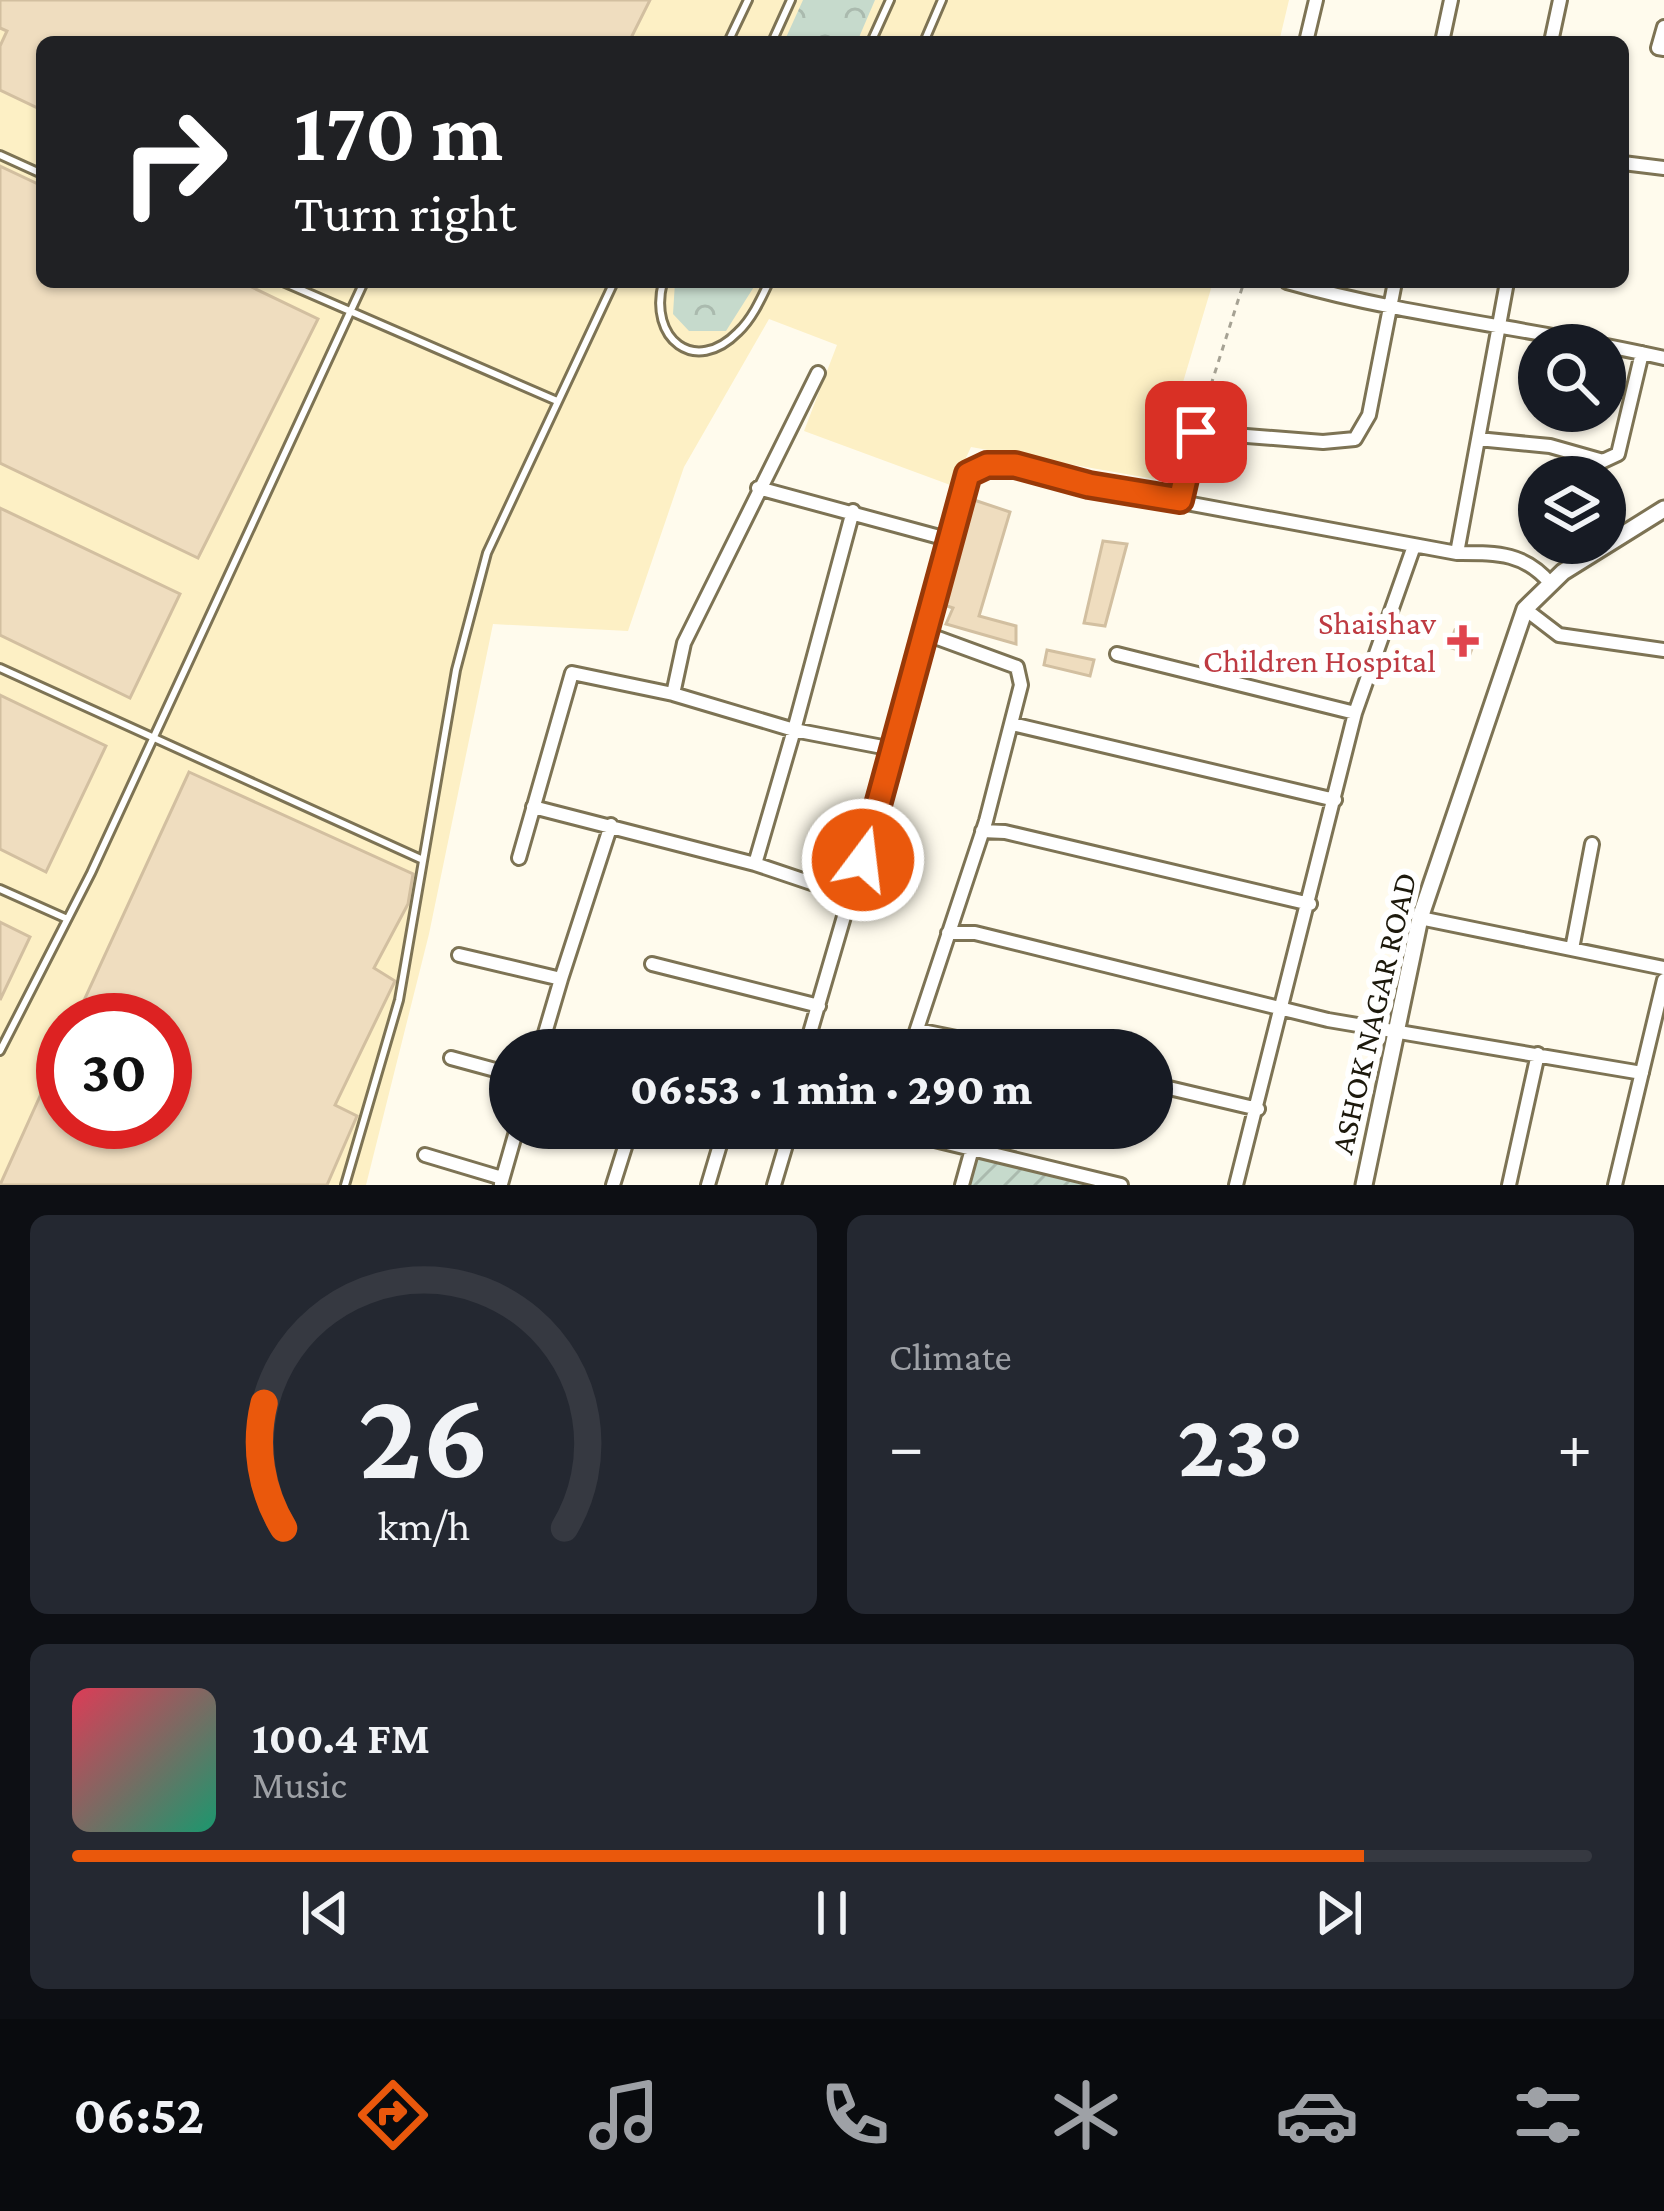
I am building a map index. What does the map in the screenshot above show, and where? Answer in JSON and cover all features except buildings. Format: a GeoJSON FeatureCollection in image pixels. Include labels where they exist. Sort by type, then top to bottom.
{"type":"FeatureCollection","features":[{"type":"Feature","properties":{"kind":"street"},"geometry":{"type":"LineString","coordinates":[[1307,36],[1316,0]]}},
{"type":"Feature","properties":{"kind":"street"},"geometry":{"type":"LineString","coordinates":[[1443,36],[1451,0]]}},
{"type":"Feature","properties":{"kind":"street"},"geometry":{"type":"LineString","coordinates":[[1552,36],[1559,0]]}},
{"type":"Feature","properties":{"kind":"street"},"geometry":{"type":"LineString","coordinates":[[1664,27],[1658,48],[1664,49]]}},
{"type":"Feature","properties":{"kind":"street"},"geometry":{"type":"LineString","coordinates":[[1629,164],[1664,169]]}},
{"type":"Feature","properties":{"kind":"street"},"geometry":{"type":"LineString","coordinates":[[1307,288],[1664,358]]}},
{"type":"Feature","properties":{"kind":"street"},"geometry":{"type":"LineString","coordinates":[[1180,500],[1196,432],[1323,442],[1354,439],[1369,415],[1394,288]]}},
{"type":"Feature","properties":{"kind":"street"},"geometry":{"type":"LineString","coordinates":[[1457,554],[1506,288]]}},
{"type":"Feature","properties":{"kind":"street"},"geometry":{"type":"LineString","coordinates":[[1478,439],[1550,446],[1603,461],[1618,454],[1642,353]]}},
{"type":"Feature","properties":{"kind":"street"},"geometry":{"type":"LineString","coordinates":[[674,694],[684,643],[818,373]]}},
{"type":"Feature","properties":{"kind":"street"},"geometry":{"type":"LineString","coordinates":[[812,1029],[853,897],[946,539],[968,474],[987,465],[1015,465],[1089,485],[1457,554],[1503,553],[1534,564],[1551,584]]}},
{"type":"Feature","properties":{"kind":"street"},"geometry":{"type":"LineString","coordinates":[[758,488],[946,539]]}},
{"type":"Feature","properties":{"kind":"street","name":"ASHOK NAGAR ROAD"},"geometry":{"type":"LineString","coordinates":[[1364,1185],[1420,918],[1525,609],[1551,584],[1664,509]]}},
{"type":"Feature","properties":{"kind":"street"},"geometry":{"type":"LineString","coordinates":[[755,864],[853,511]]}},
{"type":"Feature","properties":{"kind":"street"},"geometry":{"type":"LineString","coordinates":[[1236,1185],[1285,1007],[1355,713],[1414,546]]}},
{"type":"Feature","properties":{"kind":"street"},"geometry":{"type":"LineString","coordinates":[[1525,609],[1559,635],[1664,650]]}},
{"type":"Feature","properties":{"kind":"street"},"geometry":{"type":"LineString","coordinates":[[917,1029],[982,831],[1021,685],[1017,667],[924,633]]}},
{"type":"Feature","properties":{"kind":"street"},"geometry":{"type":"LineString","coordinates":[[1117,654],[1355,713]]}},
{"type":"Feature","properties":{"kind":"street"},"geometry":{"type":"LineString","coordinates":[[519,858],[572,673],[674,694],[794,730],[893,749]]}},
{"type":"Feature","properties":{"kind":"street"},"geometry":{"type":"LineString","coordinates":[[1012,724],[1335,800]]}},
{"type":"Feature","properties":{"kind":"street"},"geometry":{"type":"LineString","coordinates":[[533,807],[755,864],[853,897]]}},
{"type":"Feature","properties":{"kind":"street"},"geometry":{"type":"LineString","coordinates":[[547,1029],[610,825]]}},
{"type":"Feature","properties":{"kind":"street"},"geometry":{"type":"LineString","coordinates":[[982,831],[1005,832],[1310,904]]}},
{"type":"Feature","properties":{"kind":"street"},"geometry":{"type":"LineString","coordinates":[[1572,949],[1592,844]]}},
{"type":"Feature","properties":{"kind":"street"},"geometry":{"type":"LineString","coordinates":[[1420,918],[1664,968]]}},
{"type":"Feature","properties":{"kind":"street"},"geometry":{"type":"LineString","coordinates":[[948,934],[975,933],[1285,1007],[1642,1073]]}},
{"type":"Feature","properties":{"kind":"street"},"geometry":{"type":"LineString","coordinates":[[459,955],[561,979]]}},
{"type":"Feature","properties":{"kind":"street"},"geometry":{"type":"LineString","coordinates":[[652,964],[819,1006]]}},
{"type":"Feature","properties":{"kind":"street"},"geometry":{"type":"LineString","coordinates":[[1615,1185],[1664,980]]}},
{"type":"Feature","properties":{"kind":"street"},"geometry":{"type":"LineString","coordinates":[[1509,1185],[1538,1054]]}},
{"type":"Feature","properties":{"kind":"street"},"geometry":{"type":"LineString","coordinates":[[451,1058],[489,1068]]}},
{"type":"Feature","properties":{"kind":"street"},"geometry":{"type":"LineString","coordinates":[[1173,1089],[1258,1109]]}},
{"type":"Feature","properties":{"kind":"street"},"geometry":{"type":"LineString","coordinates":[[424,1155],[501,1181],[511,1149]]}},
{"type":"Feature","properties":{"kind":"street"},"geometry":{"type":"LineString","coordinates":[[613,1185],[624,1149]]}},
{"type":"Feature","properties":{"kind":"street"},"geometry":{"type":"LineString","coordinates":[[708,1185],[719,1149]]}},
{"type":"Feature","properties":{"kind":"street"},"geometry":{"type":"LineString","coordinates":[[774,1185],[785,1149]]}},
{"type":"Feature","properties":{"kind":"street"},"geometry":{"type":"LineString","coordinates":[[962,1185],[972,1149],[1121,1185]]}},
{"type":"Feature","properties":{"kind":"lane"},"geometry":{"type":"LineString","coordinates":[[731,36],[748,0]]}},
{"type":"Feature","properties":{"kind":"lane"},"geometry":{"type":"LineString","coordinates":[[775,36],[791,0]]}},
{"type":"Feature","properties":{"kind":"lane"},"geometry":{"type":"LineString","coordinates":[[874,36],[890,0]]}},
{"type":"Feature","properties":{"kind":"lane"},"geometry":{"type":"LineString","coordinates":[[927,36],[942,0]]}},
{"type":"Feature","properties":{"kind":"lane"},"geometry":{"type":"LineString","coordinates":[[0,155],[36,171]]}},
{"type":"Feature","properties":{"kind":"lane"},"geometry":{"type":"LineString","coordinates":[[296,288],[557,401]]}},
{"type":"Feature","properties":{"kind":"lane"},"geometry":{"type":"LineString","coordinates":[[0,1051],[153,739],[361,288]]}},
{"type":"Feature","properties":{"kind":"lane"},"geometry":{"type":"LineString","coordinates":[[345,1185],[399,1000],[456,670],[487,553],[611,288]]}},
{"type":"Feature","properties":{"kind":"lane"},"geometry":{"type":"LineString","coordinates":[[662,288],[656,314],[663,331],[680,346],[700,350],[738,333],[765,288]]}},
{"type":"Feature","properties":{"kind":"lane"},"geometry":{"type":"LineString","coordinates":[[0,668],[423,860]]}},
{"type":"Feature","properties":{"kind":"lane"},"geometry":{"type":"LineString","coordinates":[[0,889],[64,918]]}},
{"type":"Feature","properties":{"kind":"path"},"geometry":{"type":"LineString","coordinates":[[1196,432],[1242,288]]}},
{"type":"Feature","properties":{"kind":"shaded area"},"geometry":{"type":"Polygon","coordinates":[[[0,0],[1289,0],[1280,36],[36,36],[36,288],[1211,288],[1154,479],[971,447],[953,486],[804,431],[837,345],[769,319],[684,467],[628,631],[493,624],[429,934],[366,1185],[0,1185],[0,0]]]}},
{"type":"Feature","properties":{"kind":"green space"},"geometry":{"type":"Polygon","coordinates":[[[803,0],[875,0],[860,36],[787,36],[803,0]]]}},
{"type":"Feature","properties":{"kind":"green space"},"geometry":{"type":"Polygon","coordinates":[[[675,288],[753,288],[726,331],[689,331],[673,314],[675,288]]]}},
{"type":"Feature","properties":{"kind":"green space"},"geometry":{"type":"Polygon","coordinates":[[[976,1157],[1089,1185],[969,1185],[976,1157]]]}},
{"type":"Feature","properties":{"kind":"place","name":"Shaishav Children Hospital"},"geometry":{"type":"Point","coordinates":[1463,641]}},
{"type":"Feature","properties":{"kind":"route"},"geometry":{"type":"LineString","coordinates":[[863,860],[915,674],[946,539],[968,474],[987,465],[1015,465],[1089,485],[1180,500],[1196,432]]}}]}
